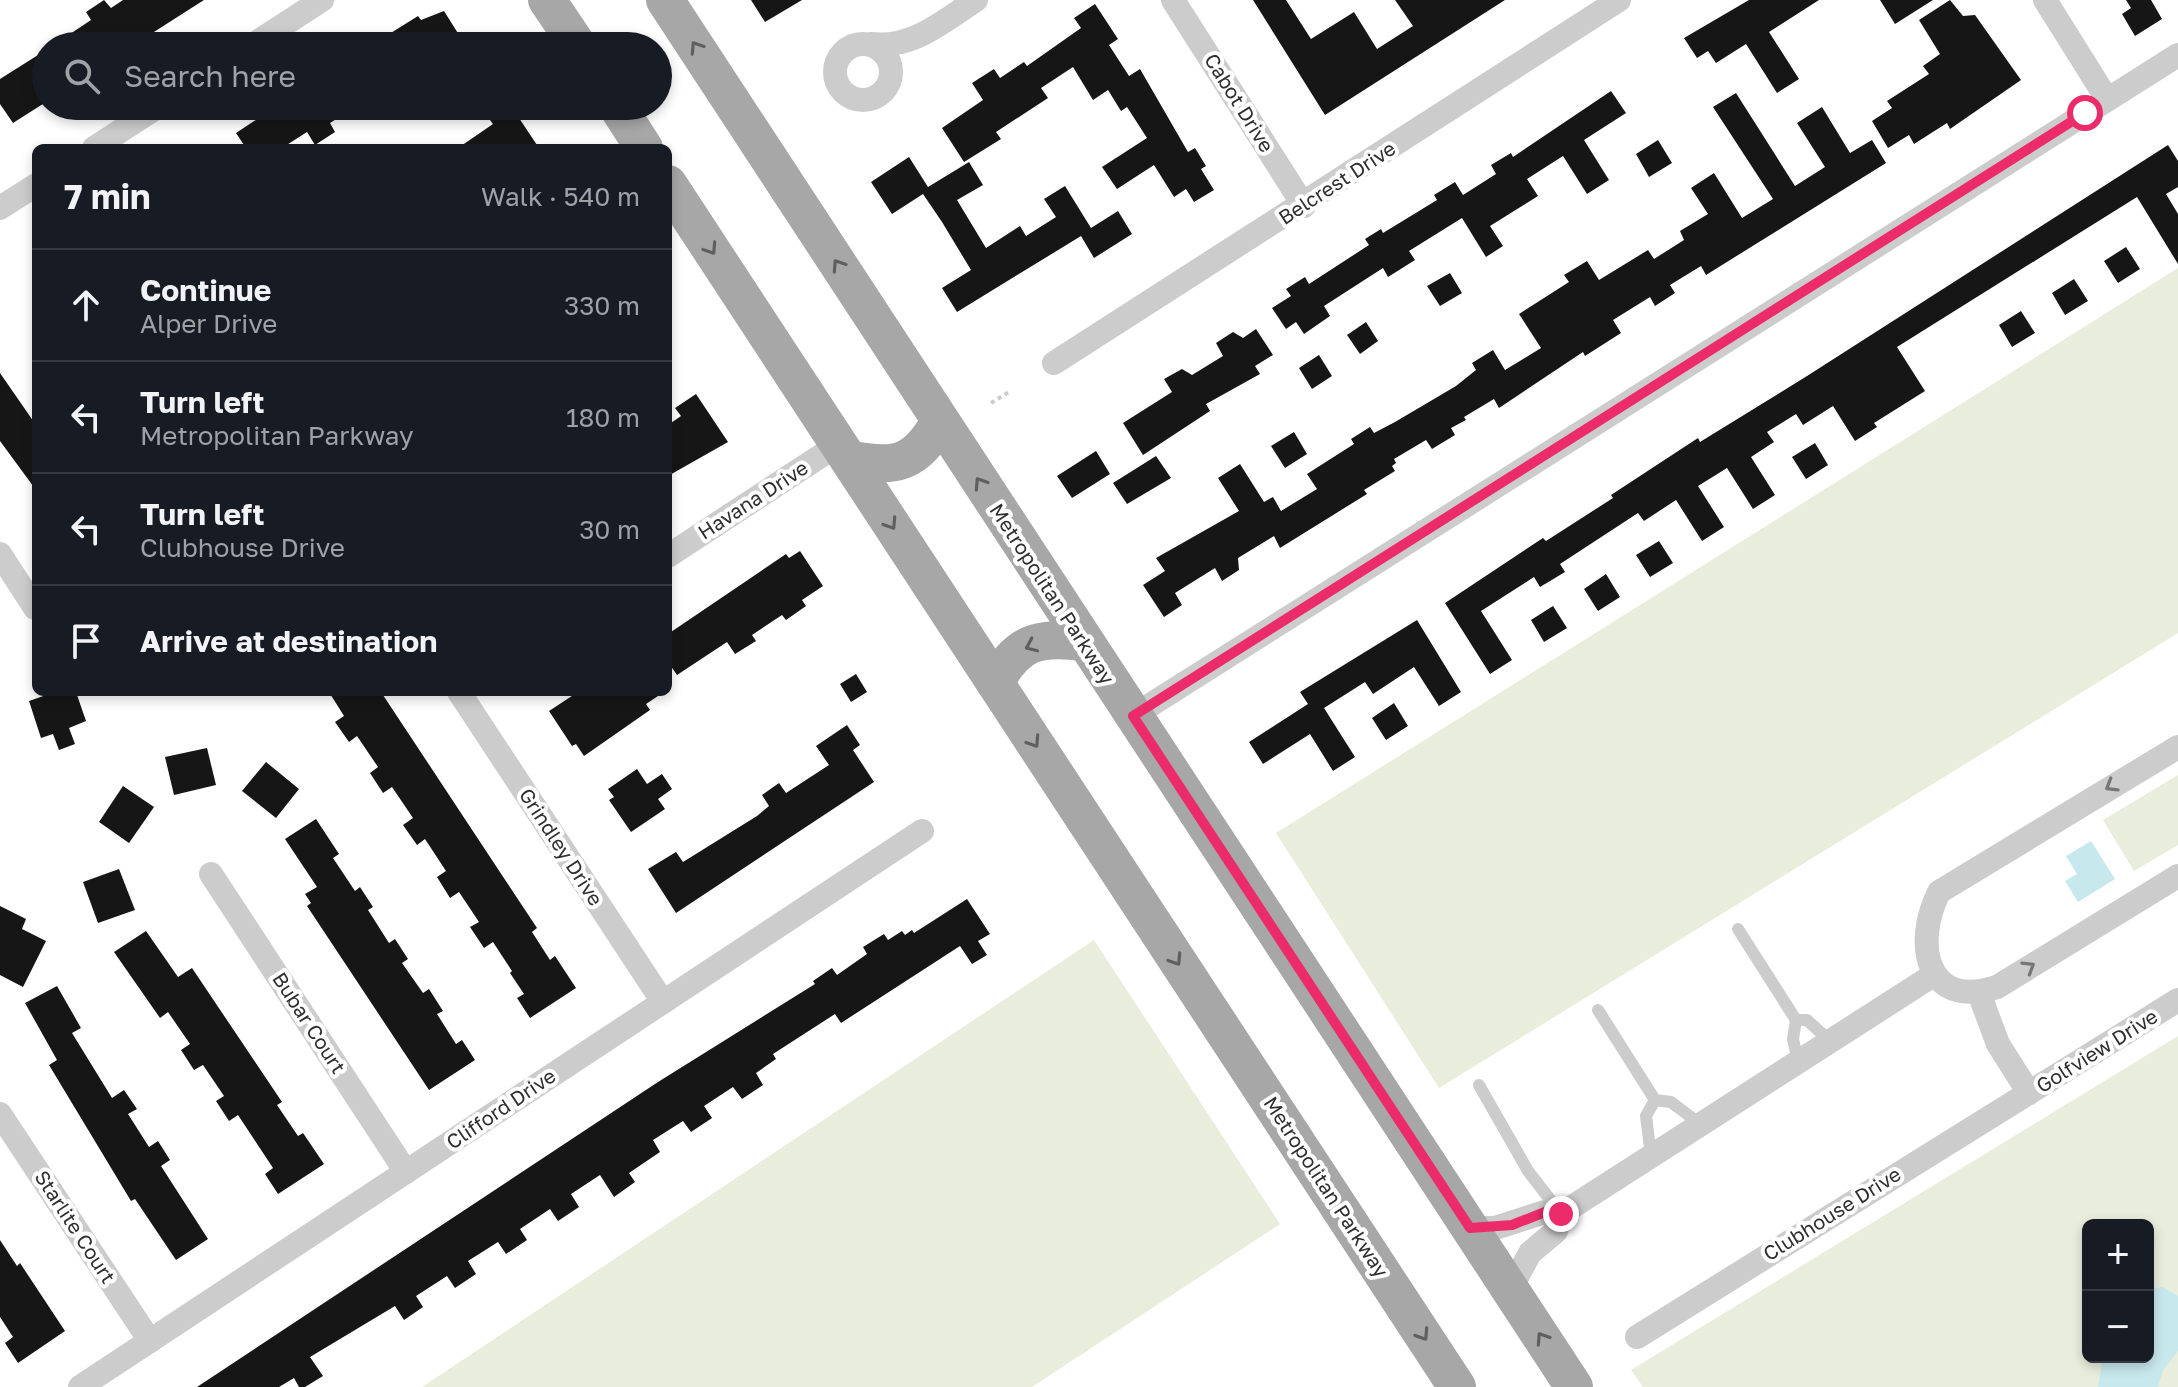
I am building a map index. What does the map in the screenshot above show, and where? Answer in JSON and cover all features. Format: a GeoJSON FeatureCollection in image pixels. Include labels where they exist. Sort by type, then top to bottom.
{"type":"FeatureCollection","features":[{"type":"Feature","properties":{"kind":"main road"},"geometry":{"type":"LineString","coordinates":[[547,0],[569,32]]}},
{"type":"Feature","properties":{"kind":"main road","name":"Metropolitan Parkway"},"geometry":{"type":"LineString","coordinates":[[665,0],[1574,1387]]}},
{"type":"Feature","properties":{"kind":"main road"},"geometry":{"type":"LineString","coordinates":[[626,120],[641,144]]}},
{"type":"Feature","properties":{"kind":"main road","name":"Metropolitan Parkway"},"geometry":{"type":"LineString","coordinates":[[672,190],[1457,1387]]}},
{"type":"Feature","properties":{"kind":"main road"},"geometry":{"type":"LineString","coordinates":[[844,452],[883,464],[912,457],[923,449],[940,421]]}},
{"type":"Feature","properties":{"kind":"main road"},"geometry":{"type":"LineString","coordinates":[[995,683],[1003,668],[1023,648],[1055,638],[1083,642]]}},
{"type":"Feature","properties":{"kind":"street"},"geometry":{"type":"LineString","coordinates":[[273,32],[322,0]]}},
{"type":"Feature","properties":{"kind":"street"},"geometry":{"type":"LineString","coordinates":[[908,43],[888,85],[874,98],[855,99],[839,88],[834,69],[843,51],[861,43],[890,47],[908,43],[976,0]]}},
{"type":"Feature","properties":{"kind":"street","name":"Cabot Drive"},"geometry":{"type":"LineString","coordinates":[[1173,0],[1304,206]]}},
{"type":"Feature","properties":{"kind":"street","name":"Belcrest Drive"},"geometry":{"type":"LineString","coordinates":[[1054,363],[1304,206],[1619,0]]}},
{"type":"Feature","properties":{"kind":"street"},"geometry":{"type":"LineString","coordinates":[[2045,0],[2107,99]]}},
{"type":"Feature","properties":{"kind":"street"},"geometry":{"type":"LineString","coordinates":[[871,44],[886,56],[891,75]]}},
{"type":"Feature","properties":{"kind":"street"},"geometry":{"type":"LineString","coordinates":[[1133,716],[2178,55]]}},
{"type":"Feature","properties":{"kind":"street"},"geometry":{"type":"LineString","coordinates":[[102,144],[138,120]]}},
{"type":"Feature","properties":{"kind":"street"},"geometry":{"type":"LineString","coordinates":[[0,208],[32,188]]}},
{"type":"Feature","properties":{"kind":"street","name":"Havana Drive"},"geometry":{"type":"LineString","coordinates":[[672,554],[844,452]]}},
{"type":"Feature","properties":{"kind":"street"},"geometry":{"type":"LineString","coordinates":[[0,554],[32,603]]}},
{"type":"Feature","properties":{"kind":"street","name":"Grindley Drive"},"geometry":{"type":"LineString","coordinates":[[463,696],[663,1002]]}},
{"type":"Feature","properties":{"kind":"street"},"geometry":{"type":"LineString","coordinates":[[2178,747],[1939,892],[1927,915],[1924,949],[1935,974],[1952,987],[1979,993],[1997,987],[2178,876]]}},
{"type":"Feature","properties":{"kind":"street","name":"Clifford Drive"},"geometry":{"type":"LineString","coordinates":[[80,1387],[922,831]]}},
{"type":"Feature","properties":{"kind":"street","name":"Bubar Court"},"geometry":{"type":"LineString","coordinates":[[211,874],[406,1172]]}},
{"type":"Feature","properties":{"kind":"street"},"geometry":{"type":"LineString","coordinates":[[1470,1228],[1512,1225],[1545,1212],[1561,1214],[1935,974]]}},
{"type":"Feature","properties":{"kind":"street","name":"Golfview Drive"},"geometry":{"type":"LineString","coordinates":[[1979,993],[1998,1044],[2029,1093],[2178,1000]]}},
{"type":"Feature","properties":{"kind":"street","name":"Clubhouse Drive"},"geometry":{"type":"LineString","coordinates":[[1637,1337],[2029,1093]]}},
{"type":"Feature","properties":{"kind":"street","name":"Starlite Court"},"geometry":{"type":"LineString","coordinates":[[0,1114],[150,1341]]}},
{"type":"Feature","properties":{"kind":"street"},"geometry":{"type":"LineString","coordinates":[[1510,1290],[1530,1253],[1556,1231],[1561,1214]]}},
{"type":"Feature","properties":{"kind":"lane"},"geometry":{"type":"LineString","coordinates":[[1738,929],[1796,1020],[1793,1039],[1798,1062]]}},
{"type":"Feature","properties":{"kind":"lane"},"geometry":{"type":"LineString","coordinates":[[1598,1010],[1655,1100]]}},
{"type":"Feature","properties":{"kind":"lane"},"geometry":{"type":"LineString","coordinates":[[1796,1020],[1807,1020],[1830,1041]]}},
{"type":"Feature","properties":{"kind":"lane"},"geometry":{"type":"LineString","coordinates":[[1479,1085],[1528,1171],[1561,1214]]}},
{"type":"Feature","properties":{"kind":"lane"},"geometry":{"type":"LineString","coordinates":[[1655,1100],[1671,1102],[1700,1124]]}},
{"type":"Feature","properties":{"kind":"lane"},"geometry":{"type":"LineString","coordinates":[[1651,1156],[1646,1116],[1655,1100]]}},
{"type":"Feature","properties":{"kind":"path"},"geometry":{"type":"LineString","coordinates":[[991,403],[1009,392]]}},
{"type":"Feature","properties":{"kind":"green space"},"geometry":{"type":"Polygon","coordinates":[[[2178,268],[2178,633],[1439,1088],[1276,833],[2178,268]]]}},
{"type":"Feature","properties":{"kind":"green space"},"geometry":{"type":"Polygon","coordinates":[[[2178,775],[2178,845],[2134,871],[2103,820],[2178,775]]]}},
{"type":"Feature","properties":{"kind":"green space"},"geometry":{"type":"Polygon","coordinates":[[[1094,940],[1280,1224],[1032,1387],[422,1387],[1094,940]]]}},
{"type":"Feature","properties":{"kind":"green space"},"geometry":{"type":"Polygon","coordinates":[[[2178,1036],[2178,1387],[1643,1387],[1631,1370],[2178,1036]]]}},
{"type":"Feature","properties":{"kind":"water"},"geometry":{"type":"Polygon","coordinates":[[[2091,841],[2115,879],[2078,902],[2065,881],[2077,874],[2066,856],[2091,841]]]}},
{"type":"Feature","properties":{"kind":"water"},"geometry":{"type":"Polygon","coordinates":[[[2163,1287],[2178,1296],[2178,1351],[2163,1370],[2158,1387],[2098,1387],[2102,1363],[2154,1363],[2154,1288],[2163,1287]]]}},
{"type":"Feature","properties":{"kind":"building"},"geometry":{"type":"Polygon","coordinates":[[[104,0],[111,8],[123,0],[204,0],[154,32],[73,32],[91,20],[86,12],[104,0]]]}},
{"type":"Feature","properties":{"kind":"building"},"geometry":{"type":"Polygon","coordinates":[[[751,0],[802,0],[765,22],[751,0]]]}},
{"type":"Feature","properties":{"kind":"building"},"geometry":{"type":"Polygon","coordinates":[[[1253,0],[1286,0],[1311,39],[1354,12],[1377,49],[1413,26],[1395,0],[1505,0],[1325,115],[1253,0]]]}},
{"type":"Feature","properties":{"kind":"building"},"geometry":{"type":"Polygon","coordinates":[[[1749,0],[1819,0],[1769,32],[1799,79],[1777,93],[1746,44],[1716,63],[1708,51],[1697,58],[1684,38],[1749,0]]]}},
{"type":"Feature","properties":{"kind":"building"},"geometry":{"type":"Polygon","coordinates":[[[1880,0],[1933,0],[1895,24],[1880,0]]]}},
{"type":"Feature","properties":{"kind":"building"},"geometry":{"type":"Polygon","coordinates":[[[1950,0],[1963,16],[1975,15],[2021,80],[1950,129],[1947,123],[1914,144],[1909,135],[1888,148],[1872,121],[1892,108],[1887,101],[1929,74],[1923,66],[1940,54],[1919,20],[1950,0]]]}},
{"type":"Feature","properties":{"kind":"building"},"geometry":{"type":"Polygon","coordinates":[[[2126,0],[2151,0],[2162,19],[2135,36],[2122,14],[2131,8],[2126,0]]]}},
{"type":"Feature","properties":{"kind":"building"},"geometry":{"type":"Polygon","coordinates":[[[1095,4],[1118,39],[1109,45],[1129,76],[1140,69],[1188,152],[1195,148],[1206,166],[1201,169],[1214,190],[1194,202],[1186,189],[1174,197],[1154,165],[1117,189],[1102,167],[1147,138],[1127,107],[1121,111],[1108,90],[1093,100],[1073,67],[1041,88],[1048,98],[996,132],[1001,139],[964,162],[942,128],[983,100],[972,83],[994,69],[1000,78],[1024,62],[1027,66],[1081,28],[1074,18],[1095,4]]]}},
{"type":"Feature","properties":{"kind":"building"},"geometry":{"type":"Polygon","coordinates":[[[444,11],[457,32],[392,32],[418,16],[421,20],[444,11]]]}},
{"type":"Feature","properties":{"kind":"building"},"geometry":{"type":"Polygon","coordinates":[[[32,59],[32,111],[13,123],[0,104],[0,79],[32,59]]]}},
{"type":"Feature","properties":{"kind":"building"},"geometry":{"type":"Polygon","coordinates":[[[1611,91],[1626,113],[1584,140],[1609,180],[1587,194],[1563,156],[1527,179],[1538,196],[1490,226],[1503,246],[1486,257],[1462,218],[1409,251],[1415,260],[1388,277],[1383,268],[1324,306],[1330,316],[1304,334],[1296,322],[1286,329],[1272,308],[1291,296],[1286,289],[1305,277],[1309,284],[1369,245],[1365,239],[1381,229],[1383,233],[1437,200],[1434,195],[1455,182],[1463,195],[1496,174],[1491,165],[1511,153],[1513,157],[1611,91]]]}},
{"type":"Feature","properties":{"kind":"building"},"geometry":{"type":"Polygon","coordinates":[[[1736,93],[1795,186],[1825,167],[1797,123],[1822,107],[1850,153],[1872,140],[1886,163],[1706,275],[1701,266],[1670,285],[1675,293],[1655,306],[1650,297],[1613,320],[1621,333],[1585,356],[1583,352],[1499,408],[1494,399],[1464,417],[1466,420],[1451,428],[1455,435],[1432,449],[1426,440],[1394,459],[1396,463],[1392,466],[1395,471],[1364,490],[1367,494],[1280,548],[1274,536],[1238,558],[1239,570],[1222,581],[1215,568],[1175,593],[1182,605],[1164,617],[1143,585],[1165,571],[1156,558],[1239,511],[1218,478],[1240,464],[1264,502],[1273,497],[1281,511],[1317,489],[1307,474],[1354,444],[1351,439],[1370,427],[1374,433],[1456,386],[1476,370],[1472,363],[1493,350],[1505,370],[1541,348],[1519,314],[1569,282],[1564,275],[1587,261],[1599,280],[1648,250],[1654,259],[1684,240],[1680,231],[1708,214],[1691,188],[1714,173],[1742,218],[1773,199],[1713,107],[1736,93]]]}},
{"type":"Feature","properties":{"kind":"building"},"geometry":{"type":"Polygon","coordinates":[[[256,120],[335,120],[330,123],[335,132],[317,144],[307,132],[288,144],[243,144],[236,133],[256,120]]]}},
{"type":"Feature","properties":{"kind":"building"},"geometry":{"type":"Polygon","coordinates":[[[490,120],[520,120],[536,144],[464,144],[493,124],[490,120]]]}},
{"type":"Feature","properties":{"kind":"building"},"geometry":{"type":"Polygon","coordinates":[[[1658,140],[1672,163],[1649,177],[1636,154],[1658,140]]]}},
{"type":"Feature","properties":{"kind":"building"},"geometry":{"type":"Polygon","coordinates":[[[2168,145],[2178,161],[2178,187],[2166,194],[2178,214],[2178,264],[2137,197],[1897,347],[1925,391],[1874,423],[1877,427],[1855,441],[1833,406],[1803,425],[1796,414],[1767,432],[1774,442],[1751,457],[1775,495],[1753,509],[1727,468],[1698,486],[1724,527],[1702,541],[1676,500],[1644,521],[1638,513],[1560,564],[1565,572],[1540,587],[1534,577],[1481,611],[1512,660],[1490,674],[1445,603],[1543,538],[1546,541],[1613,498],[1611,495],[1698,438],[1700,442],[1807,376],[2168,145]]]}},
{"type":"Feature","properties":{"kind":"building"},"geometry":{"type":"Polygon","coordinates":[[[909,157],[928,187],[969,162],[983,185],[957,200],[986,248],[1020,226],[1026,236],[1056,217],[1044,199],[1065,186],[1091,228],[1118,211],[1132,234],[1094,258],[1081,236],[957,312],[942,288],[971,270],[942,222],[923,194],[892,214],[871,182],[909,157]]]}},
{"type":"Feature","properties":{"kind":"building"},"geometry":{"type":"Polygon","coordinates":[[[2126,247],[2140,269],[2118,283],[2104,261],[2126,247]]]}},
{"type":"Feature","properties":{"kind":"building"},"geometry":{"type":"Polygon","coordinates":[[[1450,273],[1462,293],[1440,306],[1427,286],[1450,273]]]}},
{"type":"Feature","properties":{"kind":"building"},"geometry":{"type":"Polygon","coordinates":[[[2074,279],[2088,301],[2065,315],[2052,293],[2074,279]]]}},
{"type":"Feature","properties":{"kind":"building"},"geometry":{"type":"Polygon","coordinates":[[[2021,311],[2035,333],[2012,347],[1999,325],[2021,311]]]}},
{"type":"Feature","properties":{"kind":"building"},"geometry":{"type":"Polygon","coordinates":[[[1366,322],[1378,341],[1360,354],[1347,335],[1366,322]]]}},
{"type":"Feature","properties":{"kind":"building"},"geometry":{"type":"Polygon","coordinates":[[[1256,329],[1273,355],[1255,366],[1260,374],[1206,404],[1210,411],[1143,455],[1123,423],[1172,392],[1164,379],[1182,369],[1192,375],[1223,356],[1216,343],[1233,332],[1243,338],[1256,329]]]}},
{"type":"Feature","properties":{"kind":"building"},"geometry":{"type":"Polygon","coordinates":[[[1319,355],[1332,376],[1312,389],[1299,368],[1319,355]]]}},
{"type":"Feature","properties":{"kind":"building"},"geometry":{"type":"Polygon","coordinates":[[[0,373],[32,419],[32,485],[0,441],[0,373]]]}},
{"type":"Feature","properties":{"kind":"building"},"geometry":{"type":"Polygon","coordinates":[[[696,394],[728,442],[672,474],[672,422],[681,416],[675,408],[696,394]]]}},
{"type":"Feature","properties":{"kind":"building"},"geometry":{"type":"Polygon","coordinates":[[[1294,432],[1307,454],[1285,468],[1271,446],[1294,432]]]}},
{"type":"Feature","properties":{"kind":"building"},"geometry":{"type":"Polygon","coordinates":[[[1815,443],[1828,465],[1806,479],[1792,457],[1815,443]]]}},
{"type":"Feature","properties":{"kind":"building"},"geometry":{"type":"Polygon","coordinates":[[[1096,451],[1110,474],[1072,498],[1057,476],[1096,451]]]}},
{"type":"Feature","properties":{"kind":"building"},"geometry":{"type":"Polygon","coordinates":[[[1156,456],[1171,478],[1127,504],[1113,483],[1156,456]]]}},
{"type":"Feature","properties":{"kind":"building"},"geometry":{"type":"Polygon","coordinates":[[[1659,541],[1673,563],[1650,577],[1636,555],[1659,541]]]}},
{"type":"Feature","properties":{"kind":"building"},"geometry":{"type":"Polygon","coordinates":[[[800,551],[823,586],[802,600],[806,606],[786,620],[782,615],[752,635],[756,641],[735,654],[727,642],[677,675],[672,668],[672,631],[786,554],[789,558],[800,551]]]}},
{"type":"Feature","properties":{"kind":"building"},"geometry":{"type":"Polygon","coordinates":[[[1606,574],[1620,597],[1598,611],[1584,589],[1606,574]]]}},
{"type":"Feature","properties":{"kind":"building"},"geometry":{"type":"Polygon","coordinates":[[[1553,606],[1567,628],[1544,642],[1531,620],[1553,606]]]}},
{"type":"Feature","properties":{"kind":"building"},"geometry":{"type":"Polygon","coordinates":[[[1417,620],[1461,692],[1439,706],[1414,667],[1373,694],[1365,682],[1324,708],[1355,757],[1333,771],[1310,734],[1263,764],[1249,742],[1308,704],[1300,692],[1417,620]]]}},
{"type":"Feature","properties":{"kind":"building"},"geometry":{"type":"Polygon","coordinates":[[[856,674],[867,692],[851,702],[840,684],[856,674]]]}},
{"type":"Feature","properties":{"kind":"building"},"geometry":{"type":"Polygon","coordinates":[[[43,696],[77,696],[86,721],[69,728],[75,744],[59,750],[53,734],[41,738],[29,701],[43,696]]]}},
{"type":"Feature","properties":{"kind":"building"},"geometry":{"type":"Polygon","coordinates":[[[332,696],[384,696],[537,928],[532,932],[550,960],[555,956],[576,988],[530,1018],[517,998],[524,994],[493,942],[484,948],[470,927],[479,922],[459,892],[450,898],[437,877],[446,871],[425,839],[417,845],[403,825],[413,818],[392,787],[383,793],[370,773],[378,767],[357,736],[349,742],[335,722],[344,716],[332,696]]]}},
{"type":"Feature","properties":{"kind":"building"},"geometry":{"type":"Polygon","coordinates":[[[572,696],[658,696],[646,704],[650,710],[584,756],[576,744],[572,746],[549,711],[572,696]]]}},
{"type":"Feature","properties":{"kind":"building"},"geometry":{"type":"Polygon","coordinates":[[[1394,703],[1408,726],[1386,740],[1372,718],[1394,703]]]}},
{"type":"Feature","properties":{"kind":"building"},"geometry":{"type":"Polygon","coordinates":[[[847,725],[860,745],[853,750],[874,782],[676,913],[648,869],[676,852],[683,862],[757,816],[769,806],[762,795],[779,783],[786,793],[829,765],[816,746],[847,725]]]}},
{"type":"Feature","properties":{"kind":"building"},"geometry":{"type":"Polygon","coordinates":[[[207,748],[216,785],[174,795],[165,757],[207,748]]]}},
{"type":"Feature","properties":{"kind":"building"},"geometry":{"type":"Polygon","coordinates":[[[266,762],[299,789],[276,818],[242,791],[266,762]]]}},
{"type":"Feature","properties":{"kind":"building"},"geometry":{"type":"Polygon","coordinates":[[[637,769],[647,784],[662,774],[672,789],[658,799],[665,809],[631,832],[609,800],[614,797],[608,789],[637,769]]]}},
{"type":"Feature","properties":{"kind":"building"},"geometry":{"type":"Polygon","coordinates":[[[123,786],[154,807],[129,843],[99,822],[123,786]]]}},
{"type":"Feature","properties":{"kind":"building"},"geometry":{"type":"Polygon","coordinates":[[[316,819],[339,854],[333,858],[355,891],[360,887],[373,907],[368,910],[389,943],[395,939],[408,959],[402,963],[423,993],[429,989],[443,1011],[437,1014],[456,1044],[462,1040],[475,1060],[429,1090],[307,906],[311,903],[305,894],[317,887],[285,839],[316,819]]]}},
{"type":"Feature","properties":{"kind":"building"},"geometry":{"type":"Polygon","coordinates":[[[119,869],[135,910],[98,923],[83,882],[119,869]]]}},
{"type":"Feature","properties":{"kind":"building"},"geometry":{"type":"Polygon","coordinates":[[[967,899],[990,934],[978,941],[987,955],[972,964],[960,946],[841,1023],[835,1014],[773,1054],[776,1059],[756,1073],[763,1085],[742,1099],[733,1087],[704,1106],[712,1118],[691,1132],[683,1121],[653,1140],[660,1152],[629,1173],[635,1182],[614,1197],[600,1175],[571,1194],[579,1207],[558,1221],[550,1209],[520,1229],[527,1240],[506,1254],[498,1242],[468,1261],[476,1274],[455,1288],[447,1276],[416,1296],[423,1307],[404,1320],[395,1306],[310,1357],[323,1376],[305,1387],[299,1387],[294,1378],[279,1387],[197,1387],[658,1082],[815,984],[813,981],[832,968],[837,975],[867,954],[863,947],[884,934],[888,940],[902,931],[905,935],[912,930],[914,933],[967,899]]]}},
{"type":"Feature","properties":{"kind":"building"},"geometry":{"type":"Polygon","coordinates":[[[0,906],[26,919],[22,929],[46,941],[23,987],[0,975],[0,906]]]}},
{"type":"Feature","properties":{"kind":"building"},"geometry":{"type":"Polygon","coordinates":[[[146,931],[178,977],[192,968],[282,1102],[277,1105],[298,1136],[303,1133],[324,1164],[278,1194],[265,1174],[273,1168],[238,1115],[229,1121],[216,1101],[224,1096],[203,1065],[194,1070],[181,1050],[190,1044],[168,1012],[160,1018],[114,952],[146,931]]]}},
{"type":"Feature","properties":{"kind":"building"},"geometry":{"type":"Polygon","coordinates":[[[57,986],[81,1028],[72,1033],[112,1098],[124,1090],[137,1109],[128,1114],[149,1147],[158,1141],[170,1160],[161,1166],[208,1239],[176,1260],[135,1199],[131,1201],[49,1065],[57,1060],[25,1003],[57,986]]]}},
{"type":"Feature","properties":{"kind":"building"},"geometry":{"type":"Polygon","coordinates":[[[0,1240],[17,1266],[20,1263],[65,1331],[18,1363],[5,1343],[13,1337],[0,1317],[0,1240]]]}},
{"type":"Feature","properties":{"kind":"route"},"geometry":{"type":"LineString","coordinates":[[1561,1214],[1545,1212],[1512,1225],[1470,1228],[1133,716],[2085,113]]}}]}
